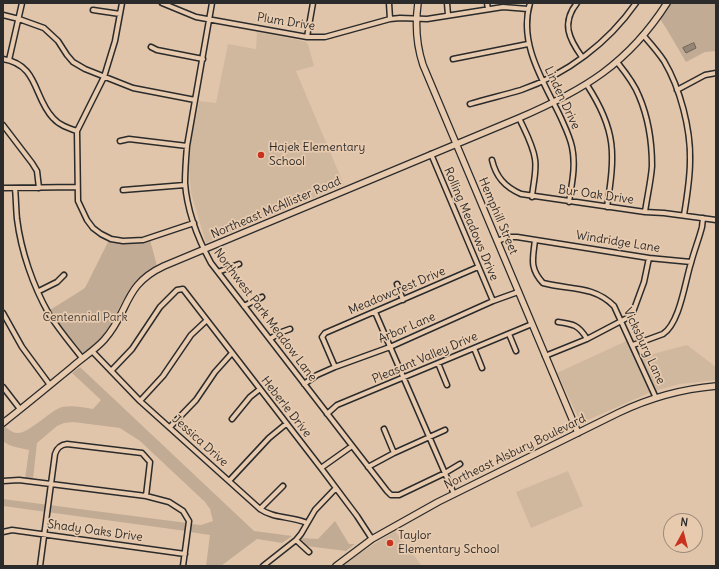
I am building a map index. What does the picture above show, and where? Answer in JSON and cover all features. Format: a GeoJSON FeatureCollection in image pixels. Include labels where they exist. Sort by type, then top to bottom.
{"type":"FeatureCollection","features":[{"type":"Feature","properties":{"kind":"street"},"geometry":{"type":"LineString","coordinates":[[9,60],[22,3]]}},
{"type":"Feature","properties":{"kind":"street"},"geometry":{"type":"LineString","coordinates":[[122,3],[115,41],[104,77],[77,131],[78,201],[87,220],[93,228],[111,239],[123,241],[143,240],[194,223]]}},
{"type":"Feature","properties":{"kind":"street","name":"Plum Drive"},"geometry":{"type":"LineString","coordinates":[[162,3],[196,16],[307,37],[325,37],[390,19],[427,19],[509,7],[528,9]]}},
{"type":"Feature","properties":{"kind":"street","name":"Northwest Park Meadow Lane"},"geometry":{"type":"LineString","coordinates":[[212,3],[187,146],[186,185],[194,223],[204,250],[211,263],[391,495],[399,495],[445,473]]}},
{"type":"Feature","properties":{"kind":"street"},"geometry":{"type":"LineString","coordinates":[[307,37],[313,3]]}},
{"type":"Feature","properties":{"kind":"street"},"geometry":{"type":"LineString","coordinates":[[389,3],[390,19]]}},
{"type":"Feature","properties":{"kind":"street","name":"Hemphill Street"},"geometry":{"type":"LineString","coordinates":[[418,3],[416,18],[420,57],[578,433]]}},
{"type":"Feature","properties":{"kind":"street"},"geometry":{"type":"LineString","coordinates":[[447,3],[448,15]]}},
{"type":"Feature","properties":{"kind":"street"},"geometry":{"type":"LineString","coordinates":[[487,3],[488,9]]}},
{"type":"Feature","properties":{"kind":"street","name":"Linden Drive"},"geometry":{"type":"LineString","coordinates":[[530,3],[526,24],[528,44],[533,59],[572,146],[574,162],[569,202]]}},
{"type":"Feature","properties":{"kind":"street"},"geometry":{"type":"LineString","coordinates":[[577,3],[570,13],[568,24],[572,44],[582,57]]}},
{"type":"Feature","properties":{"kind":"street"},"geometry":{"type":"LineString","coordinates":[[470,104],[520,90],[543,81],[564,70],[605,40],[628,15],[636,3]]}},
{"type":"Feature","properties":{"kind":"street","name":"Northeast McAllister Road"},"geometry":{"type":"LineString","coordinates":[[3,423],[103,341],[110,332],[130,295],[141,281],[156,270],[554,103],[587,85],[617,62],[643,35],[667,3]]}},
{"type":"Feature","properties":{"kind":"street"},"geometry":{"type":"LineString","coordinates":[[93,10],[120,14]]}},
{"type":"Feature","properties":{"kind":"street"},"geometry":{"type":"LineString","coordinates":[[3,15],[44,28],[58,41],[73,62],[85,69],[133,88],[195,100]]}},
{"type":"Feature","properties":{"kind":"street"},"geometry":{"type":"LineString","coordinates":[[643,35],[664,60],[684,111],[690,159],[689,183],[684,215]]}},
{"type":"Feature","properties":{"kind":"street"},"geometry":{"type":"LineString","coordinates":[[453,59],[528,44]]}},
{"type":"Feature","properties":{"kind":"street"},"geometry":{"type":"LineString","coordinates":[[151,47],[157,50],[203,59]]}},
{"type":"Feature","properties":{"kind":"street"},"geometry":{"type":"LineString","coordinates":[[3,59],[18,64],[26,70],[33,79],[40,100],[53,119],[63,126],[77,131]]}},
{"type":"Feature","properties":{"kind":"street"},"geometry":{"type":"LineString","coordinates":[[617,62],[639,95],[647,120],[651,146],[652,167],[645,212]]}},
{"type":"Feature","properties":{"kind":"street"},"geometry":{"type":"LineString","coordinates":[[677,90],[705,75],[716,73]]}},
{"type":"Feature","properties":{"kind":"street"},"geometry":{"type":"LineString","coordinates":[[587,85],[598,102],[606,119],[611,138],[613,156],[612,174],[607,207]]}},
{"type":"Feature","properties":{"kind":"street"},"geometry":{"type":"LineString","coordinates":[[519,118],[532,147],[535,158],[532,197]]}},
{"type":"Feature","properties":{"kind":"street"},"geometry":{"type":"LineString","coordinates":[[3,125],[37,171],[39,188]]}},
{"type":"Feature","properties":{"kind":"street"},"geometry":{"type":"LineString","coordinates":[[120,141],[128,139],[187,146]]}},
{"type":"Feature","properties":{"kind":"street","name":"Rolling Meadows Drive"},"geometry":{"type":"LineString","coordinates":[[431,154],[493,301]]}},
{"type":"Feature","properties":{"kind":"street","name":"Bur Oak Drive"},"geometry":{"type":"LineString","coordinates":[[492,160],[498,178],[504,184],[511,190],[532,197],[716,220]]}},
{"type":"Feature","properties":{"kind":"street"},"geometry":{"type":"LineString","coordinates":[[123,190],[186,185]]}},
{"type":"Feature","properties":{"kind":"street"},"geometry":{"type":"LineString","coordinates":[[3,188],[77,187]]}},
{"type":"Feature","properties":{"kind":"street"},"geometry":{"type":"LineString","coordinates":[[15,188],[17,219],[29,268],[49,314],[82,358]]}},
{"type":"Feature","properties":{"kind":"street"},"geometry":{"type":"LineString","coordinates":[[633,345],[663,334],[673,323],[681,301],[699,238],[703,218]]}},
{"type":"Feature","properties":{"kind":"street","name":"Windridge Lane"},"geometry":{"type":"LineString","coordinates":[[497,241],[508,237],[536,240],[649,258],[691,262]]}},
{"type":"Feature","properties":{"kind":"street","name":"Vicksburg Lane"},"geometry":{"type":"LineString","coordinates":[[536,240],[532,262],[535,273],[543,283],[598,293],[614,306],[622,320],[656,398]]}},
{"type":"Feature","properties":{"kind":"street"},"geometry":{"type":"LineString","coordinates":[[545,356],[587,339],[627,318],[633,312],[638,301],[649,258]]}},
{"type":"Feature","properties":{"kind":"street"},"geometry":{"type":"LineString","coordinates":[[218,272],[238,264]]}},
{"type":"Feature","properties":{"kind":"street","name":"Meadowcrest Drive"},"geometry":{"type":"LineString","coordinates":[[335,367],[323,339],[325,333],[478,267]]}},
{"type":"Feature","properties":{"kind":"street"},"geometry":{"type":"LineString","coordinates":[[39,291],[57,282],[64,275]]}},
{"type":"Feature","properties":{"kind":"street"},"geometry":{"type":"LineString","coordinates":[[397,284],[403,300]]}},
{"type":"Feature","properties":{"kind":"street","name":"Heberle Drive"},"geometry":{"type":"LineString","coordinates":[[112,371],[132,349],[157,310],[177,290],[181,289],[185,291],[321,468],[372,539]]}},
{"type":"Feature","properties":{"kind":"street","name":"Arbor Lane"},"geometry":{"type":"LineString","coordinates":[[304,384],[317,375],[335,367],[390,346],[493,301],[518,292]]}},
{"type":"Feature","properties":{"kind":"street"},"geometry":{"type":"LineString","coordinates":[[244,306],[262,297]]}},
{"type":"Feature","properties":{"kind":"street"},"geometry":{"type":"LineString","coordinates":[[375,312],[454,494]]}},
{"type":"Feature","properties":{"kind":"street"},"geometry":{"type":"LineString","coordinates":[[3,313],[22,347],[50,385]]}},
{"type":"Feature","properties":{"kind":"street"},"geometry":{"type":"LineString","coordinates":[[140,401],[163,376],[191,334],[207,320]]}},
{"type":"Feature","properties":{"kind":"street"},"geometry":{"type":"LineString","coordinates":[[558,322],[574,325],[583,332],[587,339]]}},
{"type":"Feature","properties":{"kind":"street","name":"Pleasant Valley Drive"},"geometry":{"type":"LineString","coordinates":[[327,414],[338,405],[532,324]]}},
{"type":"Feature","properties":{"kind":"street"},"geometry":{"type":"LineString","coordinates":[[270,339],[279,333],[290,329]]}},
{"type":"Feature","properties":{"kind":"street"},"geometry":{"type":"LineString","coordinates":[[509,334],[516,351]]}},
{"type":"Feature","properties":{"kind":"street"},"geometry":{"type":"LineString","coordinates":[[474,348],[482,368]]}},
{"type":"Feature","properties":{"kind":"street","name":"Jessica Drive"},"geometry":{"type":"LineString","coordinates":[[92,351],[140,401],[260,509],[270,515],[298,519],[307,523]]}},
{"type":"Feature","properties":{"kind":"street"},"geometry":{"type":"LineString","coordinates":[[170,427],[196,400],[215,372],[232,353]]}},
{"type":"Feature","properties":{"kind":"street"},"geometry":{"type":"LineString","coordinates":[[438,364],[447,385]]}},
{"type":"Feature","properties":{"kind":"street","name":"Northeast Alsbury Boulevard"},"geometry":{"type":"LineString","coordinates":[[336,566],[372,539],[454,494],[625,410],[656,398],[689,390],[716,386]]}},
{"type":"Feature","properties":{"kind":"street"},"geometry":{"type":"LineString","coordinates":[[3,387],[20,409]]}},
{"type":"Feature","properties":{"kind":"street"},"geometry":{"type":"LineString","coordinates":[[232,419],[250,397],[260,389]]}},
{"type":"Feature","properties":{"kind":"street"},"geometry":{"type":"LineString","coordinates":[[229,481],[269,438],[286,424]]}},
{"type":"Feature","properties":{"kind":"street"},"geometry":{"type":"LineString","coordinates":[[384,429],[394,453]]}},
{"type":"Feature","properties":{"kind":"street"},"geometry":{"type":"LineString","coordinates":[[368,467],[394,453],[444,430]]}},
{"type":"Feature","properties":{"kind":"street"},"geometry":{"type":"LineString","coordinates":[[40,566],[55,454],[58,447],[66,444],[142,453],[150,462],[146,496]]}},
{"type":"Feature","properties":{"kind":"street"},"geometry":{"type":"LineString","coordinates":[[321,468],[352,446]]}},
{"type":"Feature","properties":{"kind":"street"},"geometry":{"type":"LineString","coordinates":[[445,473],[460,464]]}},
{"type":"Feature","properties":{"kind":"street"},"geometry":{"type":"LineString","coordinates":[[3,480],[12,479],[162,499],[183,511],[189,521],[184,566]]}},
{"type":"Feature","properties":{"kind":"street"},"geometry":{"type":"LineString","coordinates":[[260,509],[282,486]]}},
{"type":"Feature","properties":{"kind":"street"},"geometry":{"type":"LineString","coordinates":[[263,566],[296,540],[315,510],[336,488]]}},
{"type":"Feature","properties":{"kind":"street","name":"Shady Oaks Drive"},"geometry":{"type":"LineString","coordinates":[[3,532],[12,530],[185,554]]}},
{"type":"Feature","properties":{"kind":"street"},"geometry":{"type":"LineString","coordinates":[[296,540],[309,552]]}},
{"type":"Feature","properties":{"kind":"shaded area","name":"Hajek Elementary School"},"geometry":{"type":"Polygon","coordinates":[[[257,32],[304,41],[308,44],[314,66],[296,71],[344,185],[206,243],[191,193],[189,170],[191,140],[199,101],[216,103],[228,44],[256,49],[257,32]]]}},
{"type":"Feature","properties":{"kind":"shaded area"},"geometry":{"type":"Polygon","coordinates":[[[694,43],[696,48],[686,53],[683,48],[694,43]]]}},
{"type":"Feature","properties":{"kind":"shaded area"},"geometry":{"type":"Polygon","coordinates":[[[633,338],[641,357],[687,345],[716,367],[716,380],[680,384],[651,392],[581,423],[557,373],[633,338]]]}},
{"type":"Feature","properties":{"kind":"shaded area"},"geometry":{"type":"Polygon","coordinates":[[[568,471],[583,506],[531,528],[516,492],[568,471]]]}},
{"type":"Feature","properties":{"kind":"shaded area","name":"Taylor Elementary School"},"geometry":{"type":"Polygon","coordinates":[[[395,531],[422,566],[342,566],[357,555],[395,531]]]}},
{"type":"Feature","properties":{"kind":"green space"},"geometry":{"type":"Polygon","coordinates":[[[670,3],[716,3],[716,51],[705,52],[686,62],[660,19],[670,3]]]}},
{"type":"Feature","properties":{"kind":"green space","name":"Centennial Park"},"geometry":{"type":"Polygon","coordinates":[[[109,240],[130,243],[150,240],[157,266],[137,281],[124,299],[106,333],[83,354],[65,333],[50,310],[85,288],[109,240]]]}},
{"type":"Feature","properties":{"kind":"green space"},"geometry":{"type":"Polygon","coordinates":[[[80,367],[254,531],[292,536],[282,543],[257,539],[221,566],[206,566],[210,535],[190,532],[191,524],[201,525],[213,521],[210,509],[205,502],[140,441],[120,428],[73,422],[64,423],[57,426],[37,443],[33,479],[25,479],[29,450],[12,446],[3,441],[3,425],[12,432],[21,433],[62,407],[74,406],[93,409],[101,400],[72,373],[80,367]]]}},
{"type":"Feature","properties":{"kind":"green space"},"geometry":{"type":"Polygon","coordinates":[[[3,499],[187,523],[186,531],[3,506],[3,499]]]}},
{"type":"Feature","properties":{"kind":"green space"},"geometry":{"type":"Polygon","coordinates":[[[335,521],[349,544],[355,544],[346,551],[306,546],[300,539],[318,539],[335,521]]]}},
{"type":"Feature","properties":{"kind":"place","name":"Hajek Elementary School"},"geometry":{"type":"Point","coordinates":[261,155]}},
{"type":"Feature","properties":{"kind":"place","name":"Taylor Elementary School"},"geometry":{"type":"Point","coordinates":[390,543]}}]}
